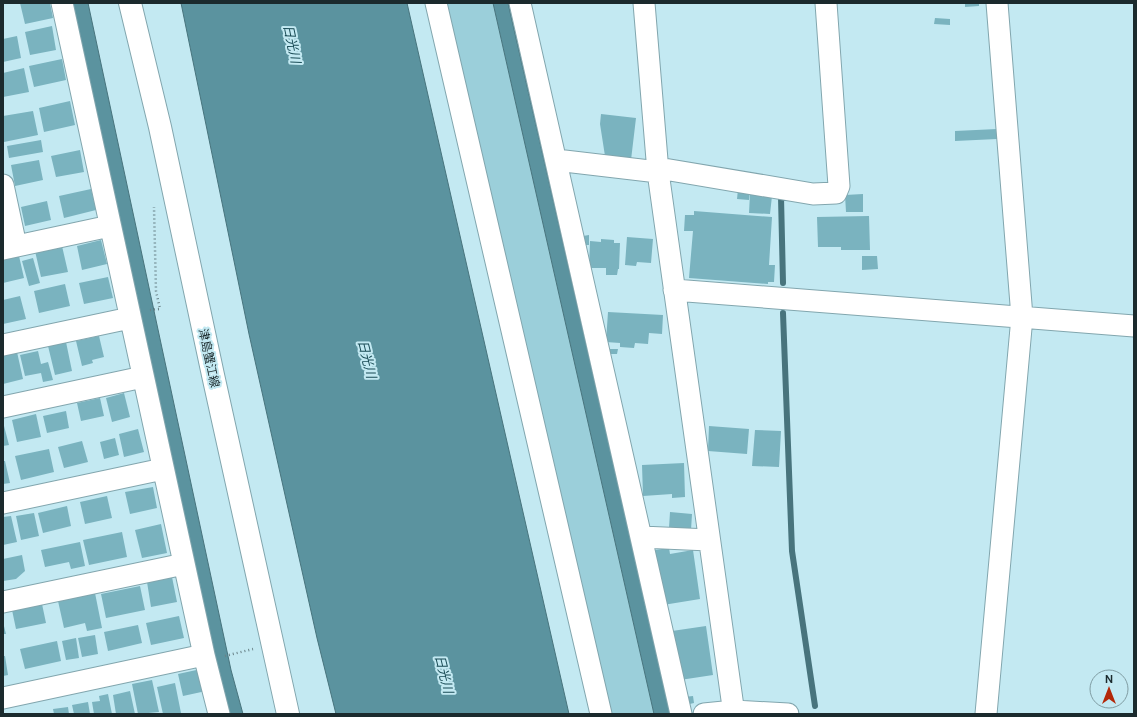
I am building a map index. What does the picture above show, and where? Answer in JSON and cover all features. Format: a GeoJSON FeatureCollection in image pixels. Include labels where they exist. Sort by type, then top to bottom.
{"type":"FeatureCollection","features":[{"type":"Feature","properties":{"kind":"main road","name":"津島蟹江線"},"geometry":{"type":"LineString","coordinates":[[130,3],[160,127],[288,714]]}},
{"type":"Feature","properties":{"kind":"street"},"geometry":{"type":"LineString","coordinates":[[62,3],[204,655],[219,714]]}},
{"type":"Feature","properties":{"kind":"street"},"geometry":{"type":"LineString","coordinates":[[436,3],[601,714]]}},
{"type":"Feature","properties":{"kind":"street"},"geometry":{"type":"LineString","coordinates":[[520,3],[681,714]]}},
{"type":"Feature","properties":{"kind":"street"},"geometry":{"type":"LineString","coordinates":[[644,3],[658,170],[734,713]]}},
{"type":"Feature","properties":{"kind":"street"},"geometry":{"type":"LineString","coordinates":[[556,160],[658,170],[813,194],[836,193],[839,186],[826,3]]}},
{"type":"Feature","properties":{"kind":"street"},"geometry":{"type":"LineString","coordinates":[[986,714],[1022,317],[997,3]]}},
{"type":"Feature","properties":{"kind":"street"},"geometry":{"type":"LineString","coordinates":[[3,185],[10,248],[110,226]]}},
{"type":"Feature","properties":{"kind":"street"},"geometry":{"type":"LineString","coordinates":[[674,290],[1134,326]]}},
{"type":"Feature","properties":{"kind":"street"},"geometry":{"type":"LineString","coordinates":[[3,345],[130,318]]}},
{"type":"Feature","properties":{"kind":"street"},"geometry":{"type":"LineString","coordinates":[[3,407],[143,377]]}},
{"type":"Feature","properties":{"kind":"street"},"geometry":{"type":"LineString","coordinates":[[3,503],[163,469]]}},
{"type":"Feature","properties":{"kind":"street"},"geometry":{"type":"LineString","coordinates":[[641,537],[709,540]]}},
{"type":"Feature","properties":{"kind":"street"},"geometry":{"type":"LineString","coordinates":[[3,602],[184,564]]}},
{"type":"Feature","properties":{"kind":"street"},"geometry":{"type":"LineString","coordinates":[[3,698],[204,655]]}},
{"type":"Feature","properties":{"kind":"street"},"geometry":{"type":"LineString","coordinates":[[704,714],[788,714]]}},
{"type":"Feature","properties":{"kind":"path"},"geometry":{"type":"LineString","coordinates":[[154,206],[156,291],[160,309]]}},
{"type":"Feature","properties":{"kind":"path"},"geometry":{"type":"LineString","coordinates":[[224,656],[244,651]]}},
{"type":"Feature","properties":{"kind":"shaded area"},"geometry":{"type":"Polygon","coordinates":[[[441,3],[493,3],[654,714],[605,714],[441,3]]]}},
{"type":"Feature","properties":{"kind":"water"},"geometry":{"type":"Polygon","coordinates":[[[70,3],[88,3],[231,670],[243,714],[226,714],[70,3]]]}},
{"type":"Feature","properties":{"kind":"water","name":"日光川"},"geometry":{"type":"Polygon","coordinates":[[[181,3],[407,3],[569,714],[336,714],[317,638],[249,334],[181,3]]]}},
{"type":"Feature","properties":{"kind":"water"},"geometry":{"type":"Polygon","coordinates":[[[493,3],[508,3],[671,714],[654,714],[493,3]]]}},
{"type":"Feature","properties":{"kind":"building"},"geometry":{"type":"Polygon","coordinates":[[[20,3],[50,3],[53,18],[25,24],[20,3]]]}},
{"type":"Feature","properties":{"kind":"building"},"geometry":{"type":"Polygon","coordinates":[[[965,3],[979,3],[979,6],[965,7],[965,3]]]}},
{"type":"Feature","properties":{"kind":"building"},"geometry":{"type":"Polygon","coordinates":[[[935,18],[950,19],[950,25],[934,24],[935,18]]]}},
{"type":"Feature","properties":{"kind":"building"},"geometry":{"type":"Polygon","coordinates":[[[52,26],[56,50],[30,55],[25,32],[52,26]]]}},
{"type":"Feature","properties":{"kind":"building"},"geometry":{"type":"Polygon","coordinates":[[[17,36],[21,58],[3,62],[3,39],[17,36]]]}},
{"type":"Feature","properties":{"kind":"building"},"geometry":{"type":"Polygon","coordinates":[[[62,59],[66,80],[34,87],[29,66],[62,59]]]}},
{"type":"Feature","properties":{"kind":"building"},"geometry":{"type":"Polygon","coordinates":[[[24,68],[29,92],[3,97],[3,73],[24,68]]]}},
{"type":"Feature","properties":{"kind":"building"},"geometry":{"type":"Polygon","coordinates":[[[70,101],[75,125],[44,132],[39,108],[70,101]]]}},
{"type":"Feature","properties":{"kind":"building"},"geometry":{"type":"Polygon","coordinates":[[[33,111],[38,135],[4,142],[3,116],[33,111]]]}},
{"type":"Feature","properties":{"kind":"building"},"geometry":{"type":"Polygon","coordinates":[[[601,114],[636,118],[631,160],[605,156],[600,124],[601,114]]]}},
{"type":"Feature","properties":{"kind":"building"},"geometry":{"type":"Polygon","coordinates":[[[997,129],[997,139],[955,141],[955,131],[997,129]]]}},
{"type":"Feature","properties":{"kind":"building"},"geometry":{"type":"Polygon","coordinates":[[[41,140],[43,152],[9,158],[7,146],[41,140]]]}},
{"type":"Feature","properties":{"kind":"building"},"geometry":{"type":"Polygon","coordinates":[[[80,150],[84,172],[56,177],[51,156],[80,150]]]}},
{"type":"Feature","properties":{"kind":"building"},"geometry":{"type":"Polygon","coordinates":[[[39,160],[43,180],[15,186],[11,165],[39,160]]]}},
{"type":"Feature","properties":{"kind":"building"},"geometry":{"type":"Polygon","coordinates":[[[91,189],[96,210],[64,218],[59,196],[91,189]]]}},
{"type":"Feature","properties":{"kind":"building"},"geometry":{"type":"Polygon","coordinates":[[[738,189],[750,190],[749,200],[737,199],[738,189]]]}},
{"type":"Feature","properties":{"kind":"building"},"geometry":{"type":"Polygon","coordinates":[[[750,194],[772,196],[770,214],[749,213],[750,194]]]}},
{"type":"Feature","properties":{"kind":"building"},"geometry":{"type":"Polygon","coordinates":[[[863,194],[863,212],[846,212],[845,195],[863,194]]]}},
{"type":"Feature","properties":{"kind":"building"},"geometry":{"type":"Polygon","coordinates":[[[47,201],[51,220],[25,226],[21,207],[47,201]]]}},
{"type":"Feature","properties":{"kind":"building"},"geometry":{"type":"Polygon","coordinates":[[[694,211],[772,217],[769,265],[775,265],[774,282],[768,282],[768,284],[689,278],[693,231],[684,231],[685,215],[694,215],[694,211]]]}},
{"type":"Feature","properties":{"kind":"building"},"geometry":{"type":"Polygon","coordinates":[[[869,216],[870,250],[841,250],[841,247],[818,247],[817,217],[869,216]]]}},
{"type":"Feature","properties":{"kind":"building"},"geometry":{"type":"Polygon","coordinates":[[[589,235],[589,245],[584,245],[583,236],[589,235]]]}},
{"type":"Feature","properties":{"kind":"building"},"geometry":{"type":"Polygon","coordinates":[[[627,237],[653,239],[651,263],[637,262],[636,266],[625,265],[627,237]]]}},
{"type":"Feature","properties":{"kind":"building"},"geometry":{"type":"Polygon","coordinates":[[[601,239],[614,240],[614,243],[620,243],[619,269],[617,275],[606,275],[606,268],[589,268],[590,241],[601,242],[601,239]]]}},
{"type":"Feature","properties":{"kind":"building"},"geometry":{"type":"Polygon","coordinates":[[[101,240],[107,264],[82,270],[77,246],[101,240]]]}},
{"type":"Feature","properties":{"kind":"building"},"geometry":{"type":"Polygon","coordinates":[[[62,246],[68,272],[41,277],[35,251],[62,246]]]}},
{"type":"Feature","properties":{"kind":"building"},"geometry":{"type":"Polygon","coordinates":[[[19,256],[24,278],[3,283],[3,260],[19,256]]]}},
{"type":"Feature","properties":{"kind":"building"},"geometry":{"type":"Polygon","coordinates":[[[862,256],[877,256],[878,269],[862,270],[862,256]]]}},
{"type":"Feature","properties":{"kind":"building"},"geometry":{"type":"Polygon","coordinates":[[[33,258],[40,283],[29,286],[22,261],[33,258]]]}},
{"type":"Feature","properties":{"kind":"building"},"geometry":{"type":"Polygon","coordinates":[[[108,277],[113,298],[84,304],[79,283],[108,277]]]}},
{"type":"Feature","properties":{"kind":"building"},"geometry":{"type":"Polygon","coordinates":[[[65,284],[70,306],[39,313],[34,291],[65,284]]]}},
{"type":"Feature","properties":{"kind":"building"},"geometry":{"type":"Polygon","coordinates":[[[20,296],[26,319],[3,324],[3,300],[20,296]]]}},
{"type":"Feature","properties":{"kind":"building"},"geometry":{"type":"Polygon","coordinates":[[[608,312],[663,315],[662,334],[649,333],[648,344],[635,343],[634,348],[620,347],[620,343],[606,342],[608,312]]]}},
{"type":"Feature","properties":{"kind":"building"},"geometry":{"type":"Polygon","coordinates":[[[99,336],[104,357],[92,360],[93,363],[82,366],[76,341],[99,336]]]}},
{"type":"Feature","properties":{"kind":"building"},"geometry":{"type":"Polygon","coordinates":[[[66,342],[72,371],[55,375],[48,346],[66,342]]]}},
{"type":"Feature","properties":{"kind":"building"},"geometry":{"type":"Polygon","coordinates":[[[610,349],[618,349],[617,354],[609,354],[610,349]]]}},
{"type":"Feature","properties":{"kind":"building"},"geometry":{"type":"Polygon","coordinates":[[[38,351],[41,364],[48,362],[53,380],[43,382],[41,373],[25,376],[20,355],[38,351]]]}},
{"type":"Feature","properties":{"kind":"building"},"geometry":{"type":"Polygon","coordinates":[[[17,352],[23,379],[3,384],[3,355],[17,352]]]}},
{"type":"Feature","properties":{"kind":"building"},"geometry":{"type":"Polygon","coordinates":[[[124,393],[130,417],[112,422],[106,398],[124,393]]]}},
{"type":"Feature","properties":{"kind":"building"},"geometry":{"type":"Polygon","coordinates":[[[100,398],[104,416],[81,421],[77,403],[100,398]]]}},
{"type":"Feature","properties":{"kind":"building"},"geometry":{"type":"Polygon","coordinates":[[[66,411],[69,428],[47,433],[43,416],[66,411]]]}},
{"type":"Feature","properties":{"kind":"building"},"geometry":{"type":"Polygon","coordinates":[[[36,414],[41,437],[17,442],[12,420],[36,414]]]}},
{"type":"Feature","properties":{"kind":"building"},"geometry":{"type":"Polygon","coordinates":[[[3,422],[9,445],[3,446],[3,422]]]}},
{"type":"Feature","properties":{"kind":"building"},"geometry":{"type":"Polygon","coordinates":[[[709,426],[749,429],[747,454],[708,451],[709,426]]]}},
{"type":"Feature","properties":{"kind":"building"},"geometry":{"type":"Polygon","coordinates":[[[138,429],[144,452],[124,457],[119,434],[138,429]]]}},
{"type":"Feature","properties":{"kind":"building"},"geometry":{"type":"Polygon","coordinates":[[[755,430],[781,431],[779,467],[752,466],[755,430]]]}},
{"type":"Feature","properties":{"kind":"building"},"geometry":{"type":"Polygon","coordinates":[[[115,438],[119,455],[104,459],[100,442],[115,438]]]}},
{"type":"Feature","properties":{"kind":"building"},"geometry":{"type":"Polygon","coordinates":[[[82,441],[88,462],[64,468],[58,447],[82,441]]]}},
{"type":"Feature","properties":{"kind":"building"},"geometry":{"type":"Polygon","coordinates":[[[49,449],[54,472],[21,480],[15,456],[49,449]]]}},
{"type":"Feature","properties":{"kind":"building"},"geometry":{"type":"Polygon","coordinates":[[[3,461],[5,461],[10,483],[3,484],[3,461]]]}},
{"type":"Feature","properties":{"kind":"building"},"geometry":{"type":"Polygon","coordinates":[[[684,463],[685,497],[672,498],[672,494],[643,496],[642,465],[684,463]]]}},
{"type":"Feature","properties":{"kind":"building"},"geometry":{"type":"Polygon","coordinates":[[[153,487],[157,508],[130,514],[125,492],[153,487]]]}},
{"type":"Feature","properties":{"kind":"building"},"geometry":{"type":"Polygon","coordinates":[[[107,496],[112,518],[85,524],[80,502],[107,496]]]}},
{"type":"Feature","properties":{"kind":"building"},"geometry":{"type":"Polygon","coordinates":[[[67,506],[71,526],[43,533],[38,513],[67,506]]]}},
{"type":"Feature","properties":{"kind":"building"},"geometry":{"type":"Polygon","coordinates":[[[670,512],[692,514],[691,530],[669,528],[670,512]]]}},
{"type":"Feature","properties":{"kind":"building"},"geometry":{"type":"Polygon","coordinates":[[[34,513],[39,536],[21,540],[16,516],[34,513]]]}},
{"type":"Feature","properties":{"kind":"building"},"geometry":{"type":"Polygon","coordinates":[[[11,516],[17,542],[3,545],[3,517],[11,516]]]}},
{"type":"Feature","properties":{"kind":"building"},"geometry":{"type":"Polygon","coordinates":[[[161,524],[167,553],[142,558],[135,530],[161,524]]]}},
{"type":"Feature","properties":{"kind":"building"},"geometry":{"type":"Polygon","coordinates":[[[122,532],[127,557],[89,565],[83,540],[122,532]]]}},
{"type":"Feature","properties":{"kind":"building"},"geometry":{"type":"Polygon","coordinates":[[[80,542],[85,566],[71,569],[69,562],[45,567],[41,550],[80,542]]]}},
{"type":"Feature","properties":{"kind":"building"},"geometry":{"type":"Polygon","coordinates":[[[669,548],[670,554],[693,550],[700,599],[663,605],[655,550],[669,548]]]}},
{"type":"Feature","properties":{"kind":"building"},"geometry":{"type":"Polygon","coordinates":[[[22,555],[25,571],[16,579],[3,581],[3,559],[22,555]]]}},
{"type":"Feature","properties":{"kind":"building"},"geometry":{"type":"Polygon","coordinates":[[[172,577],[177,602],[151,607],[147,582],[172,577]]]}},
{"type":"Feature","properties":{"kind":"building"},"geometry":{"type":"Polygon","coordinates":[[[140,586],[145,610],[106,618],[101,594],[140,586]]]}},
{"type":"Feature","properties":{"kind":"building"},"geometry":{"type":"Polygon","coordinates":[[[95,593],[102,628],[87,631],[85,623],[64,628],[58,601],[95,593]]]}},
{"type":"Feature","properties":{"kind":"building"},"geometry":{"type":"Polygon","coordinates":[[[42,604],[46,623],[16,629],[12,610],[42,604]]]}},
{"type":"Feature","properties":{"kind":"building"},"geometry":{"type":"Polygon","coordinates":[[[179,616],[184,638],[151,645],[146,623],[179,616]]]}},
{"type":"Feature","properties":{"kind":"building"},"geometry":{"type":"Polygon","coordinates":[[[3,622],[6,634],[3,634],[3,622]]]}},
{"type":"Feature","properties":{"kind":"building"},"geometry":{"type":"Polygon","coordinates":[[[138,625],[142,643],[108,651],[104,632],[138,625]]]}},
{"type":"Feature","properties":{"kind":"building"},"geometry":{"type":"Polygon","coordinates":[[[706,626],[713,675],[680,680],[672,631],[706,626]]]}},
{"type":"Feature","properties":{"kind":"building"},"geometry":{"type":"Polygon","coordinates":[[[95,635],[98,654],[82,657],[78,638],[95,635]]]}},
{"type":"Feature","properties":{"kind":"building"},"geometry":{"type":"Polygon","coordinates":[[[76,638],[79,658],[66,660],[62,641],[76,638]]]}},
{"type":"Feature","properties":{"kind":"building"},"geometry":{"type":"Polygon","coordinates":[[[57,641],[61,661],[25,669],[20,649],[57,641]]]}},
{"type":"Feature","properties":{"kind":"building"},"geometry":{"type":"Polygon","coordinates":[[[3,656],[5,656],[8,675],[3,676],[3,656]]]}},
{"type":"Feature","properties":{"kind":"building"},"geometry":{"type":"Polygon","coordinates":[[[201,669],[206,691],[183,696],[178,674],[201,669]]]}},
{"type":"Feature","properties":{"kind":"building"},"geometry":{"type":"Polygon","coordinates":[[[152,680],[159,712],[138,714],[132,684],[152,680]]]}},
{"type":"Feature","properties":{"kind":"building"},"geometry":{"type":"Polygon","coordinates":[[[175,683],[181,713],[163,714],[157,687],[175,683]]]}},
{"type":"Feature","properties":{"kind":"building"},"geometry":{"type":"Polygon","coordinates":[[[130,691],[135,714],[116,714],[113,695],[130,691]]]}},
{"type":"Feature","properties":{"kind":"building"},"geometry":{"type":"Polygon","coordinates":[[[108,694],[112,714],[94,714],[92,702],[100,701],[99,696],[108,694]]]}},
{"type":"Feature","properties":{"kind":"building"},"geometry":{"type":"Polygon","coordinates":[[[693,696],[694,703],[685,705],[684,697],[693,696]]]}},
{"type":"Feature","properties":{"kind":"building"},"geometry":{"type":"Polygon","coordinates":[[[88,702],[90,714],[74,714],[72,705],[88,702]]]}},
{"type":"Feature","properties":{"kind":"building"},"geometry":{"type":"Polygon","coordinates":[[[68,707],[69,714],[54,714],[53,709],[68,707]]]}},
{"type":"Feature","properties":{"kind":"waterway"},"geometry":{"type":"LineString","coordinates":[[783,283],[781,197],[786,198]]}},
{"type":"Feature","properties":{"kind":"waterway"},"geometry":{"type":"LineString","coordinates":[[783,313],[792,551],[815,706]]}}]}
